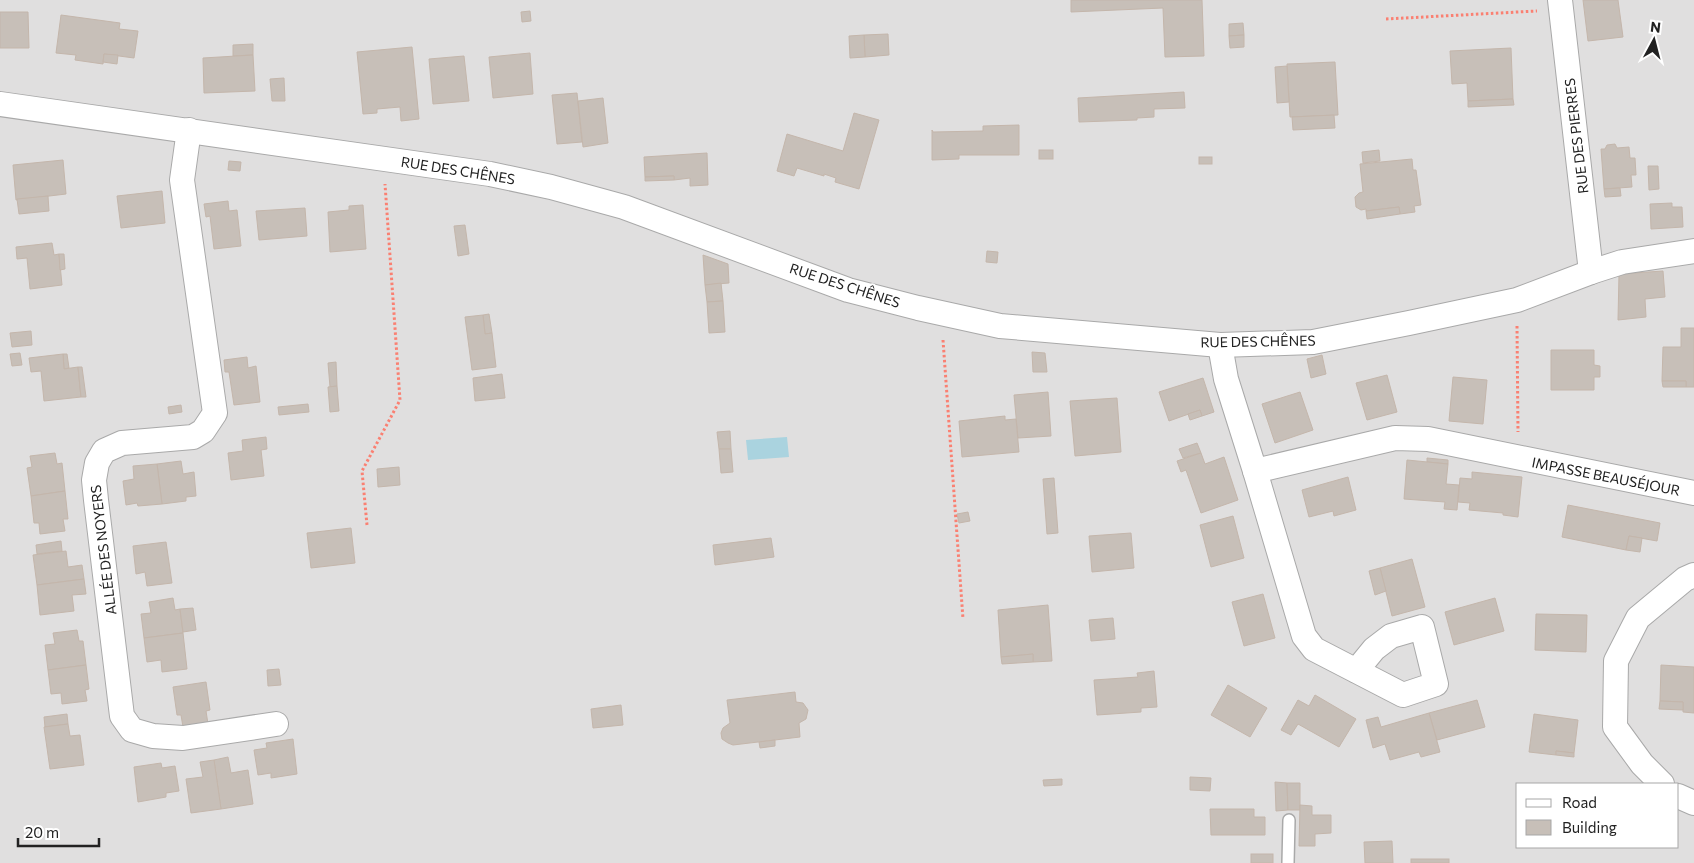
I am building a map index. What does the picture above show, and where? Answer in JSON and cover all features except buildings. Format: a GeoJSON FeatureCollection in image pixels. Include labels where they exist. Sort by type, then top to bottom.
{"type":"FeatureCollection","features":[{"type":"Feature","properties":{"kind":"street","name":"RUE DES PIERRES"},"geometry":{"type":"LineString","coordinates":[[1561,5],[1591,272]]}},
{"type":"Feature","properties":{"kind":"street","name":"RUE DES CHÊNES"},"geometry":{"type":"LineString","coordinates":[[0,104],[490,174],[551,187],[624,207],[848,290],[1000,326],[1220,345],[1313,342],[1517,300],[1622,262],[1694,251]]}},
{"type":"Feature","properties":{"kind":"street","name":"ALLÉE DES NOYERS"},"geometry":{"type":"LineString","coordinates":[[189,130],[182,180],[215,413],[203,431],[193,437],[122,443],[104,451],[97,464],[94,480],[122,716],[132,730],[153,736],[182,738],[276,724]]}},
{"type":"Feature","properties":{"kind":"street"},"geometry":{"type":"LineString","coordinates":[[1220,345],[1226,379],[1304,636],[1314,650],[1356,671]]}},
{"type":"Feature","properties":{"kind":"street","name":"IMPASSE BEAUSÉJOUR"},"geometry":{"type":"LineString","coordinates":[[1255,471],[1395,438],[1428,439],[1694,493]]}},
{"type":"Feature","properties":{"kind":"street"},"geometry":{"type":"LineString","coordinates":[[1661,783],[1642,764],[1615,727],[1616,661],[1638,618],[1685,579],[1694,576]]}},
{"type":"Feature","properties":{"kind":"street"},"geometry":{"type":"LineString","coordinates":[[1679,796],[1694,803]]}},
{"type":"Feature","properties":{"kind":"lane"},"geometry":{"type":"LineString","coordinates":[[1288,863],[1289,820]]}},
{"type":"Feature","properties":{"kind":"path"},"geometry":{"type":"LineString","coordinates":[[1386,19],[1561,5]]}},
{"type":"Feature","properties":{"kind":"path"},"geometry":{"type":"LineString","coordinates":[[367,526],[362,471],[400,400],[383,158]]}},
{"type":"Feature","properties":{"kind":"path"},"geometry":{"type":"LineString","coordinates":[[1517,300],[1518,458]]}},
{"type":"Feature","properties":{"kind":"path"},"geometry":{"type":"LineString","coordinates":[[941,313],[963,618]]}},
{"type":"Feature","properties":{"kind":"shaded area"},"geometry":{"type":"Polygon","coordinates":[[[0,0],[1694,0],[1694,863],[0,863],[0,0]]]}},
{"type":"Feature","properties":{"kind":"water"},"geometry":{"type":"Polygon","coordinates":[[[787,437],[789,457],[748,460],[746,440],[787,437]]]}}]}
